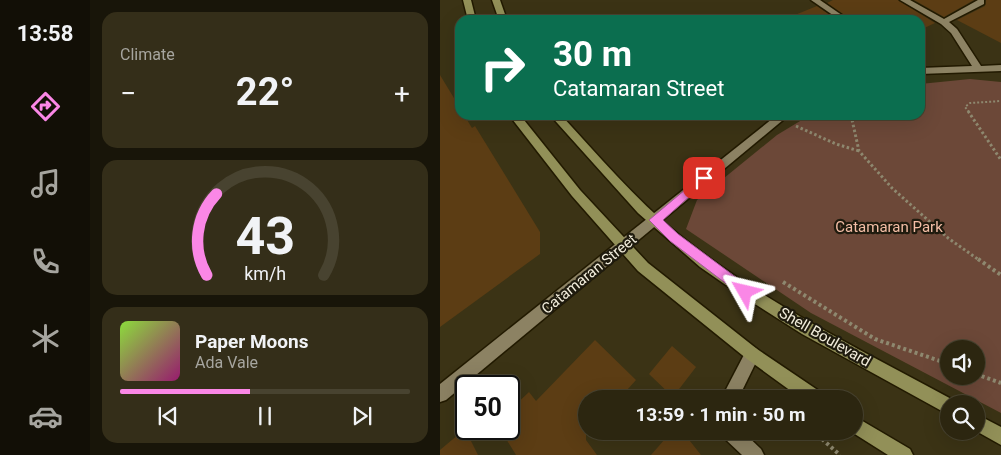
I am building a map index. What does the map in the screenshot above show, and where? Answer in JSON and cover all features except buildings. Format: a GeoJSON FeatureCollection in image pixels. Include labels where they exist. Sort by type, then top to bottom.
{"type":"FeatureCollection","features":[{"type":"Feature","properties":{"kind":"main road"},"geometry":{"type":"LineString","coordinates":[[467,0],[471,15]]}},
{"type":"Feature","properties":{"kind":"main road"},"geometry":{"type":"LineString","coordinates":[[496,0],[501,15]]}},
{"type":"Feature","properties":{"kind":"main road"},"geometry":{"type":"LineString","coordinates":[[518,120],[562,176],[623,247],[643,267],[752,354],[803,390]]}},
{"type":"Feature","properties":{"kind":"main road","name":"Shell Boulevard"},"geometry":{"type":"LineString","coordinates":[[560,120],[674,238],[745,292],[940,402]]}},
{"type":"Feature","properties":{"kind":"main road"},"geometry":{"type":"LineString","coordinates":[[863,430],[904,455]]}},
{"type":"Feature","properties":{"kind":"street"},"geometry":{"type":"LineString","coordinates":[[815,0],[838,15]]}},
{"type":"Feature","properties":{"kind":"street"},"geometry":{"type":"LineString","coordinates":[[906,0],[944,22],[954,31],[976,67]]}},
{"type":"Feature","properties":{"kind":"street"},"geometry":{"type":"LineString","coordinates":[[944,22],[982,2]]}},
{"type":"Feature","properties":{"kind":"street"},"geometry":{"type":"LineString","coordinates":[[925,71],[976,67],[1001,68]]}},
{"type":"Feature","properties":{"kind":"street","name":"Catamaran Street"},"geometry":{"type":"LineString","coordinates":[[440,394],[623,247],[684,194],[778,120]]}},
{"type":"Feature","properties":{"kind":"street"},"geometry":{"type":"LineString","coordinates":[[734,390],[752,354]]}},
{"type":"Feature","properties":{"kind":"street"},"geometry":{"type":"LineString","coordinates":[[739,440],[755,455]]}},
{"type":"Feature","properties":{"kind":"path"},"geometry":{"type":"LineString","coordinates":[[1001,101],[970,103],[965,107],[1001,160]]}},
{"type":"Feature","properties":{"kind":"path"},"geometry":{"type":"LineString","coordinates":[[852,120],[859,151],[892,188],[948,238],[1001,275]]}},
{"type":"Feature","properties":{"kind":"path"},"geometry":{"type":"LineString","coordinates":[[796,126],[836,144],[859,151]]}},
{"type":"Feature","properties":{"kind":"path"},"geometry":{"type":"LineString","coordinates":[[783,282],[875,339],[940,361]]}},
{"type":"Feature","properties":{"kind":"path"},"geometry":{"type":"LineString","coordinates":[[985,377],[1001,383]]}},
{"type":"Feature","properties":{"kind":"path"},"geometry":{"type":"LineString","coordinates":[[823,440],[840,455]]}},
{"type":"Feature","properties":{"kind":"green space","name":"Catamaran Park"},"geometry":{"type":"Polygon","coordinates":[[[970,79],[1001,82],[1001,413],[985,405],[985,395],[967,395],[948,385],[985,385],[985,340],[940,340],[940,381],[811,313],[686,229],[697,200],[777,135],[802,120],[925,120],[925,84],[970,79]]]}},
{"type":"Feature","properties":{"kind":"route"},"geometry":{"type":"LineString","coordinates":[[704,178],[655,220],[674,238],[745,292]]}}]}
